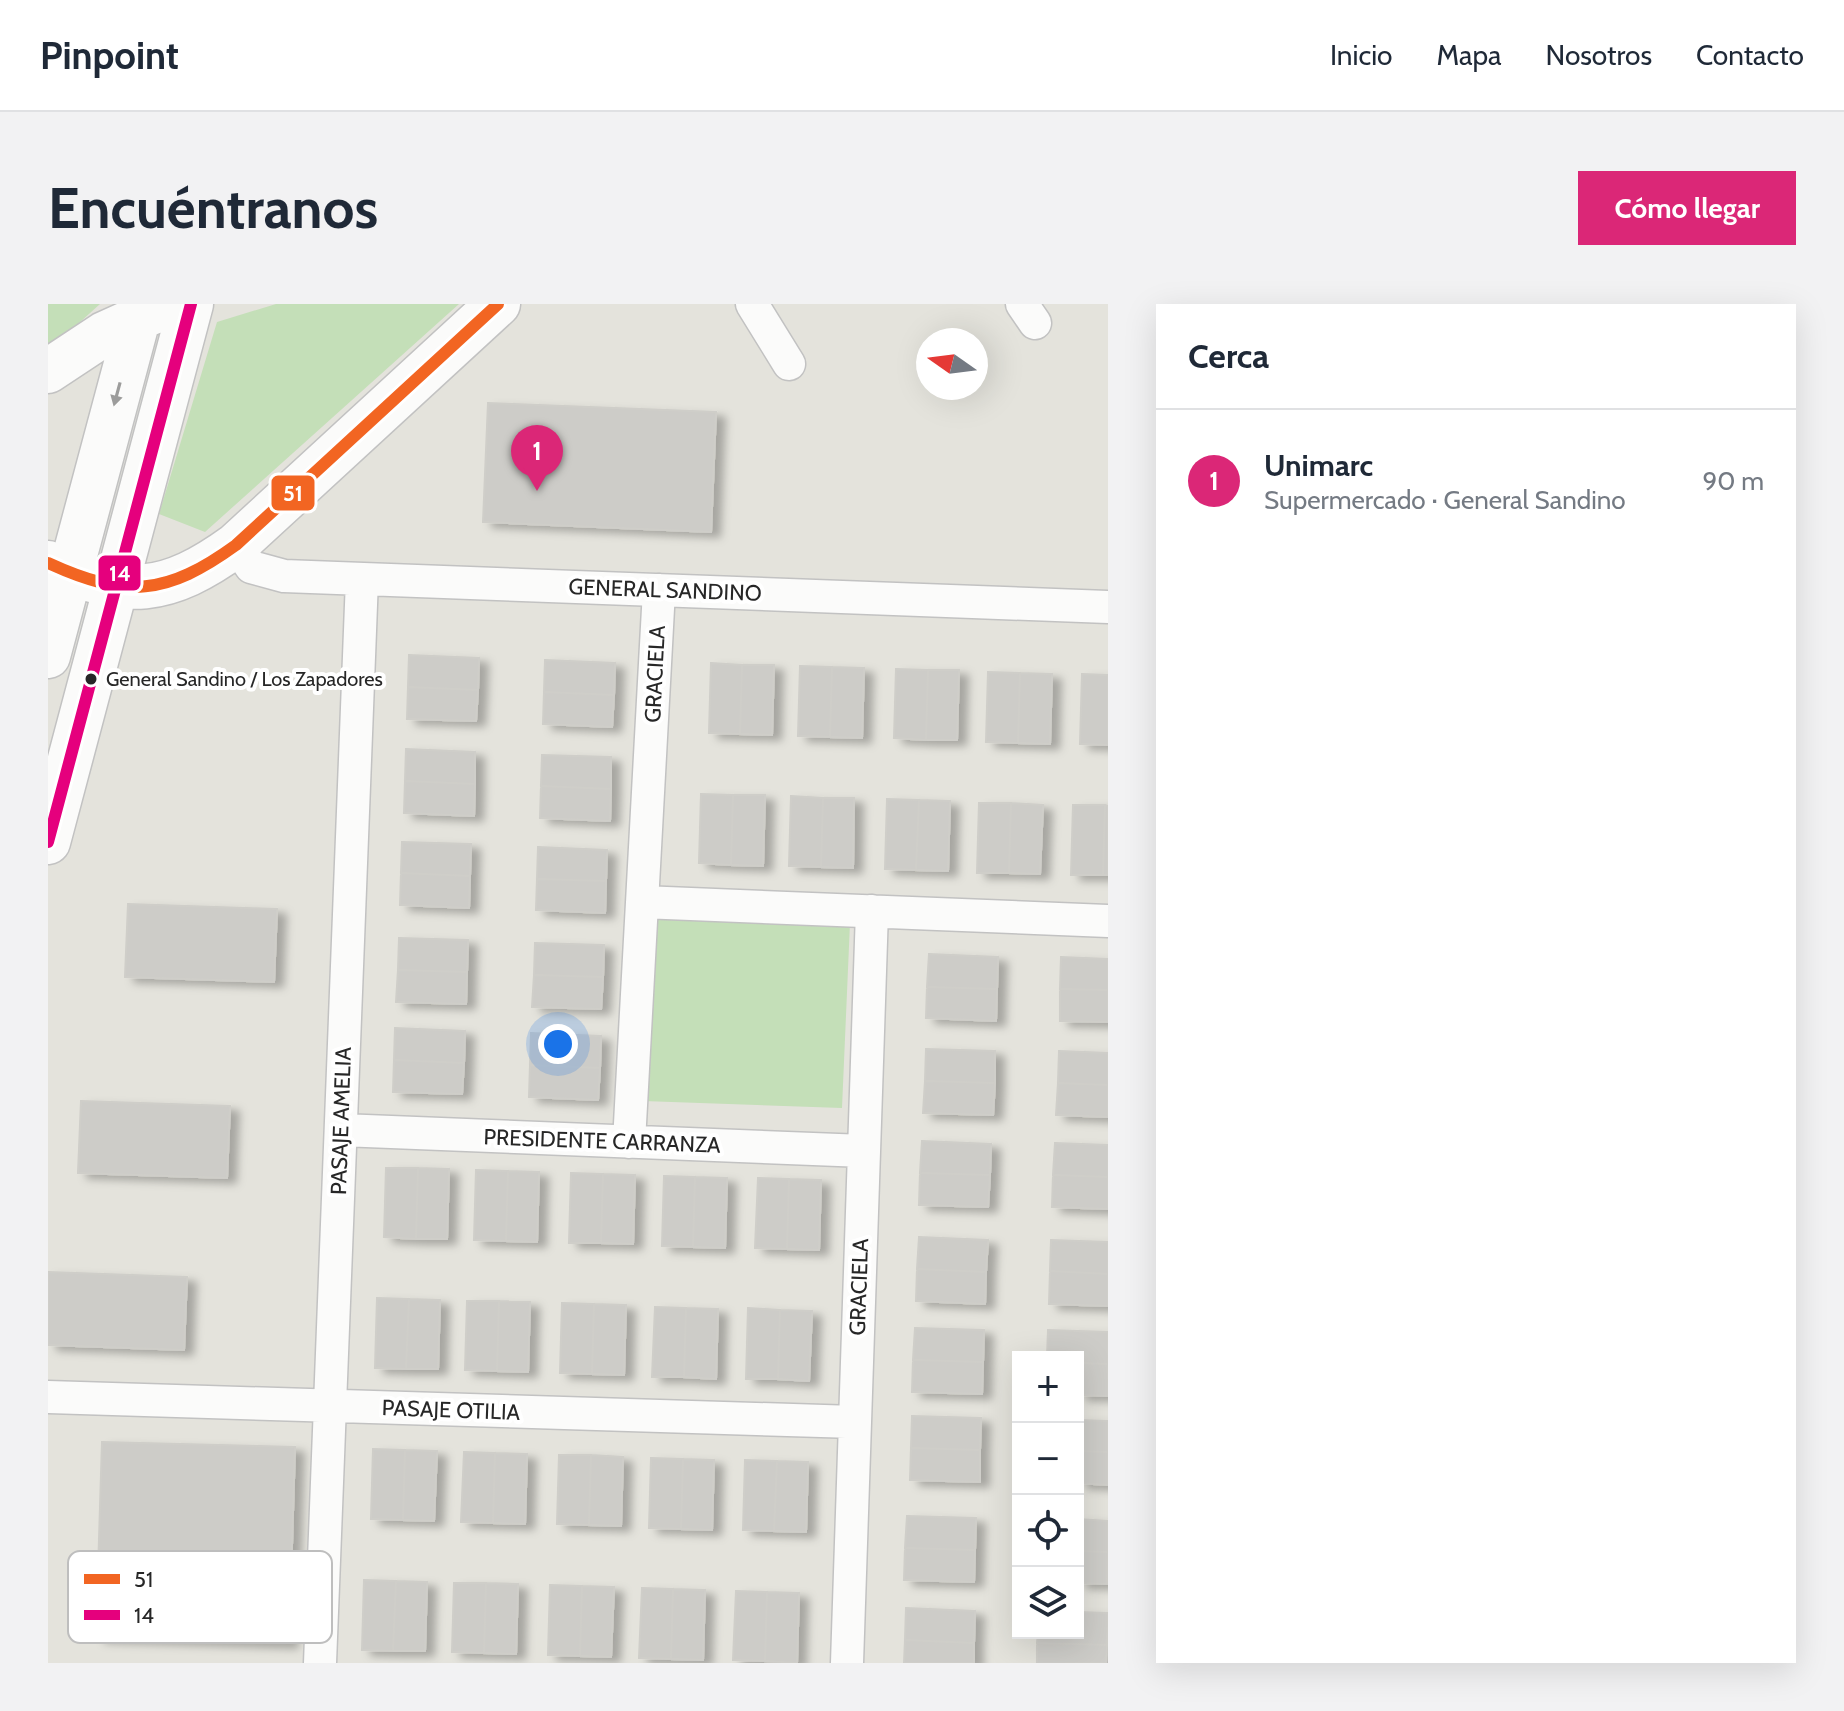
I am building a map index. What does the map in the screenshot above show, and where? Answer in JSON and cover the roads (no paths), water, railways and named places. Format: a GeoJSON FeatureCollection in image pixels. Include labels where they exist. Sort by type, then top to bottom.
{"type":"FeatureCollection","features":[{"type":"Feature","properties":{"kind":"main road"},"geometry":{"type":"LineString","coordinates":[[48,842],[191,304]]}},
{"type":"Feature","properties":{"kind":"main road"},"geometry":{"type":"LineString","coordinates":[[57,588],[171,582],[199,572],[236,545],[498,304]]}},
{"type":"Feature","properties":{"kind":"main road"},"geometry":{"type":"LineString","coordinates":[[48,371],[104,334],[150,309]]}},
{"type":"Feature","properties":{"kind":"main road"},"geometry":{"type":"LineString","coordinates":[[48,656],[57,588],[150,309]]}},
{"type":"Feature","properties":{"kind":"street"},"geometry":{"type":"LineString","coordinates":[[752,304],[789,364]]}},
{"type":"Feature","properties":{"kind":"street","name":"GENERAL SANDINO"},"geometry":{"type":"LineString","coordinates":[[236,545],[251,567],[267,573],[1108,607]]}},
{"type":"Feature","properties":{"kind":"street","name":"PASAJE AMELIA"},"geometry":{"type":"LineString","coordinates":[[324,1551],[362,579]]}},
{"type":"Feature","properties":{"kind":"street","name":"GRACIELA"},"geometry":{"type":"LineString","coordinates":[[629,1142],[659,590]]}},
{"type":"Feature","properties":{"kind":"street"},"geometry":{"type":"LineString","coordinates":[[642,902],[1108,921]]}},
{"type":"Feature","properties":{"kind":"street","name":"GRACIELA"},"geometry":{"type":"LineString","coordinates":[[847,1663],[872,911]]}},
{"type":"Feature","properties":{"kind":"street","name":"PRESIDENTE CARRANZA"},"geometry":{"type":"LineString","coordinates":[[341,1130],[864,1151]]}},
{"type":"Feature","properties":{"kind":"street","name":"PASAJE OTILIA"},"geometry":{"type":"LineString","coordinates":[[48,1397],[855,1422]]}},
{"type":"Feature","properties":{"kind":"street","name":"PASAJE AMELIA"},"geometry":{"type":"LineString","coordinates":[[320,1663],[321,1643]]}},
{"type":"Feature","properties":{"kind":"place","name":"Unimarc"},"geometry":{"type":"Point","coordinates":[537,491]}},
{"type":"Feature","properties":{"kind":"place","name":"General Sandino / Los Zapadores"},"geometry":{"type":"Point","coordinates":[91,679]}}]}
